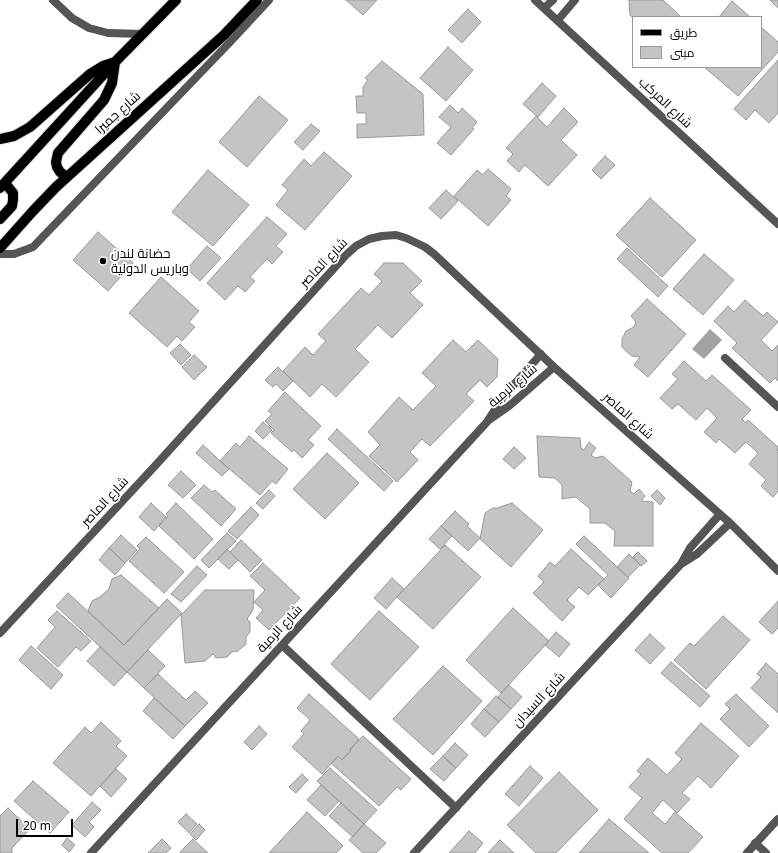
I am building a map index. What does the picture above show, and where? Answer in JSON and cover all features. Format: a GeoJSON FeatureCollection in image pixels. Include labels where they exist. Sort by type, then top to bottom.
{"type":"FeatureCollection","features":[{"type":"Feature","properties":{"kind":"main road"},"geometry":{"type":"LineString","coordinates":[[0,219],[12,206],[13,200],[13,193],[2,183],[176,0]]}},
{"type":"Feature","properties":{"kind":"main road","name":"شارع جميرا"},"geometry":{"type":"LineString","coordinates":[[0,248],[33,211],[67,177],[224,35],[257,0]]}},
{"type":"Feature","properties":{"kind":"main road"},"geometry":{"type":"LineString","coordinates":[[67,177],[60,172],[57,167],[56,162],[58,153],[104,100],[112,83],[116,62]]}},
{"type":"Feature","properties":{"kind":"main road"},"geometry":{"type":"LineString","coordinates":[[0,139],[14,136],[30,127],[90,74],[103,66],[116,62]]}},
{"type":"Feature","properties":{"kind":"street"},"geometry":{"type":"LineString","coordinates":[[53,0],[72,18],[88,28],[108,33],[143,34]]}},
{"type":"Feature","properties":{"kind":"street"},"geometry":{"type":"LineString","coordinates":[[0,254],[14,254],[33,247],[269,0]]}},
{"type":"Feature","properties":{"kind":"street","name":"شارع المركب"},"geometry":{"type":"LineString","coordinates":[[535,0],[778,224]]}},
{"type":"Feature","properties":{"kind":"street"},"geometry":{"type":"LineString","coordinates":[[544,8],[553,0]]}},
{"type":"Feature","properties":{"kind":"street"},"geometry":{"type":"LineString","coordinates":[[558,20],[575,0]]}},
{"type":"Feature","properties":{"kind":"street","name":"شارع الماصر"},"geometry":{"type":"LineString","coordinates":[[0,633],[154,467],[346,255],[356,246],[369,239],[382,236],[396,235],[411,240],[425,248],[554,367],[730,523],[778,571]]}},
{"type":"Feature","properties":{"kind":"street","name":"شارع الرمية"},"geometry":{"type":"LineString","coordinates":[[91,853],[487,422],[503,397],[541,354]]}},
{"type":"Feature","properties":{"kind":"street"},"geometry":{"type":"LineString","coordinates":[[725,358],[778,406]]}},
{"type":"Feature","properties":{"kind":"street","name":"شارع الرمية"},"geometry":{"type":"LineString","coordinates":[[487,422],[509,406],[554,367]]}},
{"type":"Feature","properties":{"kind":"street","name":"شارع السيدان"},"geometry":{"type":"LineString","coordinates":[[414,853],[681,564],[690,548],[720,514]]}},
{"type":"Feature","properties":{"kind":"street","name":"شارع السيدان"},"geometry":{"type":"LineString","coordinates":[[681,564],[697,554],[730,523]]}},
{"type":"Feature","properties":{"kind":"street"},"geometry":{"type":"LineString","coordinates":[[282,645],[456,808]]}},
{"type":"Feature","properties":{"kind":"street"},"geometry":{"type":"LineString","coordinates":[[747,853],[778,819]]}},
{"type":"Feature","properties":{"kind":"street"},"geometry":{"type":"LineString","coordinates":[[755,843],[766,853]]}},
{"type":"Feature","properties":{"kind":"shaded area"},"geometry":{"type":"Polygon","coordinates":[[[710,329],[722,340],[704,359],[692,349],[710,329]]]}},
{"type":"Feature","properties":{"kind":"building"},"geometry":{"type":"Polygon","coordinates":[[[346,0],[377,0],[363,15],[346,0]]]}},
{"type":"Feature","properties":{"kind":"building"},"geometry":{"type":"Polygon","coordinates":[[[629,0],[663,0],[680,16],[632,17],[630,15],[629,0]]]}},
{"type":"Feature","properties":{"kind":"building"},"geometry":{"type":"Polygon","coordinates":[[[770,0],[778,0],[778,8],[770,0]]]}},
{"type":"Feature","properties":{"kind":"building"},"geometry":{"type":"Polygon","coordinates":[[[732,1],[749,16],[720,16],[732,1]]]}},
{"type":"Feature","properties":{"kind":"building"},"geometry":{"type":"Polygon","coordinates":[[[468,9],[481,22],[462,43],[448,30],[468,9]]]}},
{"type":"Feature","properties":{"kind":"building"},"geometry":{"type":"Polygon","coordinates":[[[762,28],[778,42],[778,52],[738,96],[705,68],[762,68],[762,28]]]}},
{"type":"Feature","properties":{"kind":"building"},"geometry":{"type":"Polygon","coordinates":[[[448,47],[473,70],[446,101],[420,78],[448,47]]]}},
{"type":"Feature","properties":{"kind":"building"},"geometry":{"type":"Polygon","coordinates":[[[778,60],[778,113],[769,123],[755,110],[746,120],[734,109],[778,60]]]}},
{"type":"Feature","properties":{"kind":"building"},"geometry":{"type":"Polygon","coordinates":[[[382,61],[423,94],[424,135],[357,138],[357,124],[366,124],[366,113],[357,113],[356,96],[363,96],[363,87],[368,80],[365,78],[382,61]]]}},
{"type":"Feature","properties":{"kind":"building"},"geometry":{"type":"Polygon","coordinates":[[[542,83],[556,96],[538,117],[523,104],[542,83]]]}},
{"type":"Feature","properties":{"kind":"building"},"geometry":{"type":"Polygon","coordinates":[[[259,96],[288,120],[247,167],[219,142],[259,96]]]}},
{"type":"Feature","properties":{"kind":"building"},"geometry":{"type":"Polygon","coordinates":[[[450,105],[458,113],[462,108],[477,122],[472,128],[474,129],[451,155],[437,143],[451,127],[439,117],[450,105]]]}},
{"type":"Feature","properties":{"kind":"building"},"geometry":{"type":"Polygon","coordinates":[[[564,108],[578,122],[561,140],[577,155],[548,186],[525,165],[519,172],[507,161],[513,154],[506,148],[536,116],[547,127],[564,108]]]}},
{"type":"Feature","properties":{"kind":"building"},"geometry":{"type":"Polygon","coordinates":[[[311,124],[320,131],[303,150],[294,142],[311,124]]]}},
{"type":"Feature","properties":{"kind":"building"},"geometry":{"type":"Polygon","coordinates":[[[324,152],[352,176],[305,230],[276,205],[288,190],[282,185],[304,159],[311,166],[324,152]]]}},
{"type":"Feature","properties":{"kind":"building"},"geometry":{"type":"Polygon","coordinates":[[[605,156],[615,165],[601,179],[592,170],[605,156]]]}},
{"type":"Feature","properties":{"kind":"building"},"geometry":{"type":"Polygon","coordinates":[[[488,169],[511,189],[506,196],[511,200],[488,226],[454,196],[477,170],[483,175],[488,169]]]}},
{"type":"Feature","properties":{"kind":"building"},"geometry":{"type":"Polygon","coordinates":[[[208,170],[249,205],[213,246],[172,212],[208,170]]]}},
{"type":"Feature","properties":{"kind":"building"},"geometry":{"type":"Polygon","coordinates":[[[446,190],[458,201],[441,219],[429,208],[446,190]]]}},
{"type":"Feature","properties":{"kind":"building"},"geometry":{"type":"Polygon","coordinates":[[[650,198],[696,240],[662,277],[616,235],[650,198]]]}},
{"type":"Feature","properties":{"kind":"building"},"geometry":{"type":"Polygon","coordinates":[[[267,217],[287,234],[276,246],[283,252],[272,264],[267,259],[250,277],[255,281],[245,292],[238,286],[225,300],[207,283],[267,217]]]}},
{"type":"Feature","properties":{"kind":"building","name":"حضانة لندن وباريس الدولية"},"geometry":{"type":"Polygon","coordinates":[[[98,232],[133,263],[108,291],[73,260],[98,232]]]}},
{"type":"Feature","properties":{"kind":"building"},"geometry":{"type":"Polygon","coordinates":[[[207,246],[221,258],[200,281],[187,269],[207,246]]]}},
{"type":"Feature","properties":{"kind":"building"},"geometry":{"type":"Polygon","coordinates":[[[627,248],[668,286],[658,297],[617,259],[627,248]]]}},
{"type":"Feature","properties":{"kind":"building"},"geometry":{"type":"Polygon","coordinates":[[[704,254],[734,280],[703,315],[673,289],[704,254]]]}},
{"type":"Feature","properties":{"kind":"building"},"geometry":{"type":"Polygon","coordinates":[[[384,263],[403,263],[422,281],[410,293],[423,305],[392,338],[378,325],[355,349],[369,362],[336,397],[322,384],[310,397],[283,371],[305,347],[313,355],[326,341],[318,334],[361,288],[369,295],[382,281],[374,274],[384,263]]]}},
{"type":"Feature","properties":{"kind":"building"},"geometry":{"type":"Polygon","coordinates":[[[161,277],[199,311],[189,322],[195,327],[182,341],[177,336],[167,347],[129,313],[161,277]]]}},
{"type":"Feature","properties":{"kind":"building"},"geometry":{"type":"Polygon","coordinates":[[[647,299],[686,334],[648,377],[634,365],[640,357],[632,356],[622,347],[622,339],[626,331],[634,327],[636,322],[631,316],[647,299]]]}},
{"type":"Feature","properties":{"kind":"building"},"geometry":{"type":"Polygon","coordinates":[[[745,300],[763,316],[767,312],[778,322],[761,340],[772,351],[778,345],[778,381],[775,378],[770,383],[732,348],[737,343],[714,321],[728,306],[734,312],[745,300]]]}},
{"type":"Feature","properties":{"kind":"building"},"geometry":{"type":"Polygon","coordinates":[[[453,340],[466,352],[478,340],[498,359],[497,377],[487,387],[480,380],[466,394],[474,401],[430,446],[422,439],[410,452],[418,460],[397,482],[369,456],[380,445],[368,432],[399,397],[413,410],[436,386],[422,373],[453,340]]]}},
{"type":"Feature","properties":{"kind":"building"},"geometry":{"type":"Polygon","coordinates":[[[180,344],[191,355],[181,365],[170,353],[180,344]]]}},
{"type":"Feature","properties":{"kind":"building"},"geometry":{"type":"Polygon","coordinates":[[[194,355],[207,367],[194,380],[182,367],[194,355]]]}},
{"type":"Feature","properties":{"kind":"building"},"geometry":{"type":"Polygon","coordinates":[[[684,361],[706,381],[712,375],[751,410],[742,419],[746,423],[748,420],[778,447],[778,491],[773,497],[761,486],[766,480],[749,464],[758,453],[746,442],[735,453],[719,439],[716,443],[704,432],[717,418],[707,408],[696,420],[678,404],[672,409],[660,398],[678,379],[672,374],[684,361]]]}},
{"type":"Feature","properties":{"kind":"building"},"geometry":{"type":"Polygon","coordinates":[[[278,367],[293,381],[283,391],[276,384],[273,387],[265,380],[278,367]]]}},
{"type":"Feature","properties":{"kind":"building"},"geometry":{"type":"Polygon","coordinates":[[[285,392],[321,426],[308,440],[314,445],[302,458],[294,450],[292,452],[271,433],[274,430],[265,421],[272,414],[268,411],[285,392]]]}},
{"type":"Feature","properties":{"kind":"building"},"geometry":{"type":"Polygon","coordinates":[[[263,422],[272,430],[263,439],[255,431],[263,422]]]}},
{"type":"Feature","properties":{"kind":"building"},"geometry":{"type":"Polygon","coordinates":[[[337,429],[393,481],[384,491],[328,439],[337,429]]]}},
{"type":"Feature","properties":{"kind":"building"},"geometry":{"type":"Polygon","coordinates":[[[249,436],[288,469],[276,484],[272,481],[260,495],[220,461],[236,443],[240,447],[249,436]]]}},
{"type":"Feature","properties":{"kind":"building"},"geometry":{"type":"Polygon","coordinates":[[[537,436],[580,438],[581,448],[584,450],[589,442],[596,448],[591,455],[595,458],[603,456],[632,482],[630,491],[634,494],[639,489],[645,496],[641,501],[653,502],[653,546],[614,546],[615,531],[605,523],[590,523],[590,509],[576,497],[562,499],[562,485],[555,478],[539,477],[537,436]]]}},
{"type":"Feature","properties":{"kind":"building"},"geometry":{"type":"Polygon","coordinates":[[[203,445],[229,469],[222,476],[196,453],[203,445]]]}},
{"type":"Feature","properties":{"kind":"building"},"geometry":{"type":"Polygon","coordinates":[[[514,447],[526,458],[514,469],[503,459],[514,447]]]}},
{"type":"Feature","properties":{"kind":"building"},"geometry":{"type":"Polygon","coordinates":[[[327,453],[359,483],[325,519],[293,489],[327,453]]]}},
{"type":"Feature","properties":{"kind":"building"},"geometry":{"type":"Polygon","coordinates":[[[181,471],[196,485],[183,498],[168,485],[181,471]]]}},
{"type":"Feature","properties":{"kind":"building"},"geometry":{"type":"Polygon","coordinates":[[[204,485],[212,492],[215,490],[236,509],[221,526],[191,498],[204,485]]]}},
{"type":"Feature","properties":{"kind":"building"},"geometry":{"type":"Polygon","coordinates":[[[269,490],[275,496],[263,509],[256,503],[269,490]]]}},
{"type":"Feature","properties":{"kind":"building"},"geometry":{"type":"Polygon","coordinates":[[[657,490],[665,498],[660,505],[651,496],[657,490]]]}},
{"type":"Feature","properties":{"kind":"building"},"geometry":{"type":"Polygon","coordinates":[[[151,503],[166,517],[154,531],[139,517],[151,503]]]}},
{"type":"Feature","properties":{"kind":"building"},"geometry":{"type":"Polygon","coordinates":[[[176,503],[213,539],[194,559],[159,526],[168,516],[166,514],[176,503]]]}},
{"type":"Feature","properties":{"kind":"building"},"geometry":{"type":"Polygon","coordinates":[[[512,503],[543,530],[511,567],[480,539],[485,513],[493,508],[512,503]]]}},
{"type":"Feature","properties":{"kind":"building"},"geometry":{"type":"Polygon","coordinates":[[[251,507],[259,515],[237,539],[228,531],[251,507]]]}},
{"type":"Feature","properties":{"kind":"building"},"geometry":{"type":"Polygon","coordinates":[[[455,511],[469,524],[467,526],[480,538],[468,551],[441,526],[455,511]]]}},
{"type":"Feature","properties":{"kind":"building"},"geometry":{"type":"Polygon","coordinates":[[[441,526],[452,536],[440,549],[429,539],[441,526]]]}},
{"type":"Feature","properties":{"kind":"building"},"geometry":{"type":"Polygon","coordinates":[[[227,533],[236,541],[209,568],[201,560],[227,533]]]}},
{"type":"Feature","properties":{"kind":"building"},"geometry":{"type":"Polygon","coordinates":[[[121,535],[137,550],[125,563],[109,548],[121,535]]]}},
{"type":"Feature","properties":{"kind":"building"},"geometry":{"type":"Polygon","coordinates":[[[584,536],[629,578],[611,598],[598,585],[608,575],[576,544],[584,536]]]}},
{"type":"Feature","properties":{"kind":"building"},"geometry":{"type":"Polygon","coordinates":[[[146,537],[184,572],[164,593],[129,561],[140,549],[137,546],[146,537]]]}},
{"type":"Feature","properties":{"kind":"building"},"geometry":{"type":"Polygon","coordinates":[[[241,540],[262,560],[250,572],[230,552],[241,540]]]}},
{"type":"Feature","properties":{"kind":"building"},"geometry":{"type":"Polygon","coordinates":[[[445,545],[481,577],[433,629],[397,597],[445,545]]]}},
{"type":"Feature","properties":{"kind":"building"},"geometry":{"type":"Polygon","coordinates":[[[109,548],[125,563],[115,575],[99,560],[109,548]]]}},
{"type":"Feature","properties":{"kind":"building"},"geometry":{"type":"Polygon","coordinates":[[[227,549],[238,560],[229,569],[218,559],[227,549]]]}},
{"type":"Feature","properties":{"kind":"building"},"geometry":{"type":"Polygon","coordinates":[[[571,549],[604,579],[588,595],[579,587],[567,600],[575,607],[562,621],[533,593],[544,582],[538,576],[550,562],[555,566],[571,549]]]}},
{"type":"Feature","properties":{"kind":"building"},"geometry":{"type":"Polygon","coordinates":[[[638,552],[647,561],[641,566],[633,557],[638,552]]]}},
{"type":"Feature","properties":{"kind":"building"},"geometry":{"type":"Polygon","coordinates":[[[629,554],[640,565],[628,577],[617,567],[629,554]]]}},
{"type":"Feature","properties":{"kind":"building"},"geometry":{"type":"Polygon","coordinates":[[[263,563],[300,598],[269,630],[256,618],[263,610],[254,602],[265,590],[250,576],[263,563]]]}},
{"type":"Feature","properties":{"kind":"building"},"geometry":{"type":"Polygon","coordinates":[[[197,566],[207,575],[181,602],[171,594],[197,566]]]}},
{"type":"Feature","properties":{"kind":"building"},"geometry":{"type":"Polygon","coordinates":[[[121,575],[159,608],[124,645],[88,611],[92,601],[100,597],[109,589],[112,579],[121,575]]]}},
{"type":"Feature","properties":{"kind":"building"},"geometry":{"type":"Polygon","coordinates":[[[392,578],[404,589],[386,609],[374,598],[392,578]]]}},
{"type":"Feature","properties":{"kind":"building"},"geometry":{"type":"Polygon","coordinates":[[[205,590],[254,590],[253,610],[247,619],[250,622],[250,632],[246,637],[246,644],[238,651],[232,652],[227,657],[216,658],[213,654],[205,661],[185,663],[181,615],[205,590]]]}},
{"type":"Feature","properties":{"kind":"building"},"geometry":{"type":"Polygon","coordinates":[[[68,593],[124,645],[167,599],[182,613],[127,672],[56,606],[68,593]]]}},
{"type":"Feature","properties":{"kind":"building"},"geometry":{"type":"Polygon","coordinates":[[[778,601],[778,628],[772,634],[759,622],[778,601]]]}},
{"type":"Feature","properties":{"kind":"building"},"geometry":{"type":"Polygon","coordinates":[[[513,608],[549,641],[501,693],[466,660],[513,608]]]}},
{"type":"Feature","properties":{"kind":"building"},"geometry":{"type":"Polygon","coordinates":[[[57,611],[91,641],[81,651],[76,647],[58,667],[37,648],[55,627],[48,620],[57,611]]]}},
{"type":"Feature","properties":{"kind":"building"},"geometry":{"type":"Polygon","coordinates":[[[379,611],[419,647],[370,700],[331,664],[379,611]]]}},
{"type":"Feature","properties":{"kind":"building"},"geometry":{"type":"Polygon","coordinates":[[[723,616],[750,640],[706,689],[674,660],[690,643],[694,646],[723,616]]]}},
{"type":"Feature","properties":{"kind":"building"},"geometry":{"type":"Polygon","coordinates":[[[556,632],[570,644],[559,657],[545,645],[556,632]]]}},
{"type":"Feature","properties":{"kind":"building"},"geometry":{"type":"Polygon","coordinates":[[[650,634],[665,648],[650,664],[635,650],[650,634]]]}},
{"type":"Feature","properties":{"kind":"building"},"geometry":{"type":"Polygon","coordinates":[[[31,646],[63,675],[51,689],[19,660],[31,646]]]}},
{"type":"Feature","properties":{"kind":"building"},"geometry":{"type":"Polygon","coordinates":[[[100,647],[127,672],[114,686],[87,661],[100,647]]]}},
{"type":"Feature","properties":{"kind":"building"},"geometry":{"type":"Polygon","coordinates":[[[148,650],[165,666],[144,688],[127,672],[148,650]]]}},
{"type":"Feature","properties":{"kind":"building"},"geometry":{"type":"Polygon","coordinates":[[[671,662],[710,696],[700,707],[661,673],[671,662]]]}},
{"type":"Feature","properties":{"kind":"building"},"geometry":{"type":"Polygon","coordinates":[[[766,663],[778,674],[778,713],[751,688],[761,677],[757,674],[766,663]]]}},
{"type":"Feature","properties":{"kind":"building"},"geometry":{"type":"Polygon","coordinates":[[[443,666],[482,701],[433,755],[393,719],[443,666]]]}},
{"type":"Feature","properties":{"kind":"building"},"geometry":{"type":"Polygon","coordinates":[[[158,674],[186,700],[195,691],[208,703],[185,726],[144,688],[158,674]]]}},
{"type":"Feature","properties":{"kind":"building"},"geometry":{"type":"Polygon","coordinates":[[[509,685],[522,697],[511,709],[498,697],[509,685]]]}},
{"type":"Feature","properties":{"kind":"building"},"geometry":{"type":"Polygon","coordinates":[[[309,694],[359,739],[342,760],[338,756],[322,774],[292,747],[304,734],[301,731],[310,720],[297,708],[309,694]]]}},
{"type":"Feature","properties":{"kind":"building"},"geometry":{"type":"Polygon","coordinates":[[[736,694],[769,726],[749,747],[720,719],[730,709],[725,704],[736,694]]]}},
{"type":"Feature","properties":{"kind":"building"},"geometry":{"type":"Polygon","coordinates":[[[496,696],[511,709],[499,722],[484,709],[496,696]]]}},
{"type":"Feature","properties":{"kind":"building"},"geometry":{"type":"Polygon","coordinates":[[[154,698],[185,726],[173,739],[143,711],[154,698]]]}},
{"type":"Feature","properties":{"kind":"building"},"geometry":{"type":"Polygon","coordinates":[[[484,709],[499,722],[485,737],[471,724],[484,709]]]}},
{"type":"Feature","properties":{"kind":"building"},"geometry":{"type":"Polygon","coordinates":[[[101,722],[121,741],[116,746],[127,756],[91,796],[53,763],[85,727],[91,733],[101,722]]]}},
{"type":"Feature","properties":{"kind":"building"},"geometry":{"type":"Polygon","coordinates":[[[701,723],[739,756],[711,788],[698,776],[682,793],[690,799],[677,813],[663,800],[652,813],[665,824],[675,812],[703,837],[688,853],[662,853],[624,819],[642,798],[629,787],[641,774],[637,771],[648,758],[667,775],[682,759],[675,753],[701,723]]]}},
{"type":"Feature","properties":{"kind":"building"},"geometry":{"type":"Polygon","coordinates":[[[259,726],[267,734],[252,750],[244,742],[259,726]]]}},
{"type":"Feature","properties":{"kind":"building"},"geometry":{"type":"Polygon","coordinates":[[[363,736],[411,779],[401,790],[397,787],[379,806],[331,763],[338,756],[342,760],[351,751],[350,749],[363,736]]]}},
{"type":"Feature","properties":{"kind":"building"},"geometry":{"type":"Polygon","coordinates":[[[455,743],[468,755],[456,768],[443,756],[455,743]]]}},
{"type":"Feature","properties":{"kind":"building"},"geometry":{"type":"Polygon","coordinates":[[[443,756],[456,768],[444,781],[430,769],[443,756]]]}},
{"type":"Feature","properties":{"kind":"building"},"geometry":{"type":"Polygon","coordinates":[[[530,766],[543,778],[519,806],[505,794],[530,766]]]}},
{"type":"Feature","properties":{"kind":"building"},"geometry":{"type":"Polygon","coordinates":[[[330,768],[377,810],[364,824],[317,781],[330,768]]]}},
{"type":"Feature","properties":{"kind":"building"},"geometry":{"type":"Polygon","coordinates":[[[116,769],[127,779],[111,797],[100,786],[116,769]]]}},
{"type":"Feature","properties":{"kind":"building"},"geometry":{"type":"Polygon","coordinates":[[[559,772],[598,810],[556,853],[536,853],[507,825],[559,772]]]}},
{"type":"Feature","properties":{"kind":"building"},"geometry":{"type":"Polygon","coordinates":[[[302,774],[308,780],[296,793],[289,787],[302,774]]]}},
{"type":"Feature","properties":{"kind":"building"},"geometry":{"type":"Polygon","coordinates":[[[33,781],[69,812],[50,833],[14,801],[33,781]]]}},
{"type":"Feature","properties":{"kind":"building"},"geometry":{"type":"Polygon","coordinates":[[[321,785],[339,801],[325,816],[307,800],[321,785]]]}},
{"type":"Feature","properties":{"kind":"building"},"geometry":{"type":"Polygon","coordinates":[[[92,802],[101,810],[89,822],[94,827],[85,837],[72,825],[92,802]]]}},
{"type":"Feature","properties":{"kind":"building"},"geometry":{"type":"Polygon","coordinates":[[[341,803],[364,824],[353,837],[329,816],[341,803]]]}},
{"type":"Feature","properties":{"kind":"building"},"geometry":{"type":"Polygon","coordinates":[[[8,808],[30,829],[12,848],[12,853],[0,853],[0,816],[8,808]]]}},
{"type":"Feature","properties":{"kind":"building"},"geometry":{"type":"Polygon","coordinates":[[[307,812],[343,846],[336,853],[269,853],[307,812]]]}},
{"type":"Feature","properties":{"kind":"building"},"geometry":{"type":"Polygon","coordinates":[[[186,814],[197,824],[189,833],[178,822],[186,814]]]}},
{"type":"Feature","properties":{"kind":"building"},"geometry":{"type":"Polygon","coordinates":[[[609,819],[649,853],[579,853],[609,819]]]}},
{"type":"Feature","properties":{"kind":"building"},"geometry":{"type":"Polygon","coordinates":[[[199,824],[205,830],[196,840],[190,834],[199,824]]]}},
{"type":"Feature","properties":{"kind":"building"},"geometry":{"type":"Polygon","coordinates":[[[364,824],[386,843],[376,853],[363,853],[349,840],[364,824]]]}},
{"type":"Feature","properties":{"kind":"building"},"geometry":{"type":"Polygon","coordinates":[[[469,831],[483,843],[475,853],[449,853],[469,831]]]}},
{"type":"Feature","properties":{"kind":"building"},"geometry":{"type":"Polygon","coordinates":[[[67,838],[75,845],[69,852],[62,845],[67,838]]]}},
{"type":"Feature","properties":{"kind":"building"},"geometry":{"type":"Polygon","coordinates":[[[162,839],[171,848],[166,853],[148,853],[162,839]]]}},
{"type":"Feature","properties":{"kind":"building"},"geometry":{"type":"Polygon","coordinates":[[[193,839],[208,853],[181,853],[180,852],[193,839]]]}},
{"type":"Feature","properties":{"kind":"building"},"geometry":{"type":"Polygon","coordinates":[[[500,840],[514,853],[488,853],[500,840]]]}},
{"type":"Feature","properties":{"kind":"place","name":"حضانة لندن وباريس الدولية"},"geometry":{"type":"Point","coordinates":[103,261]}}]}
